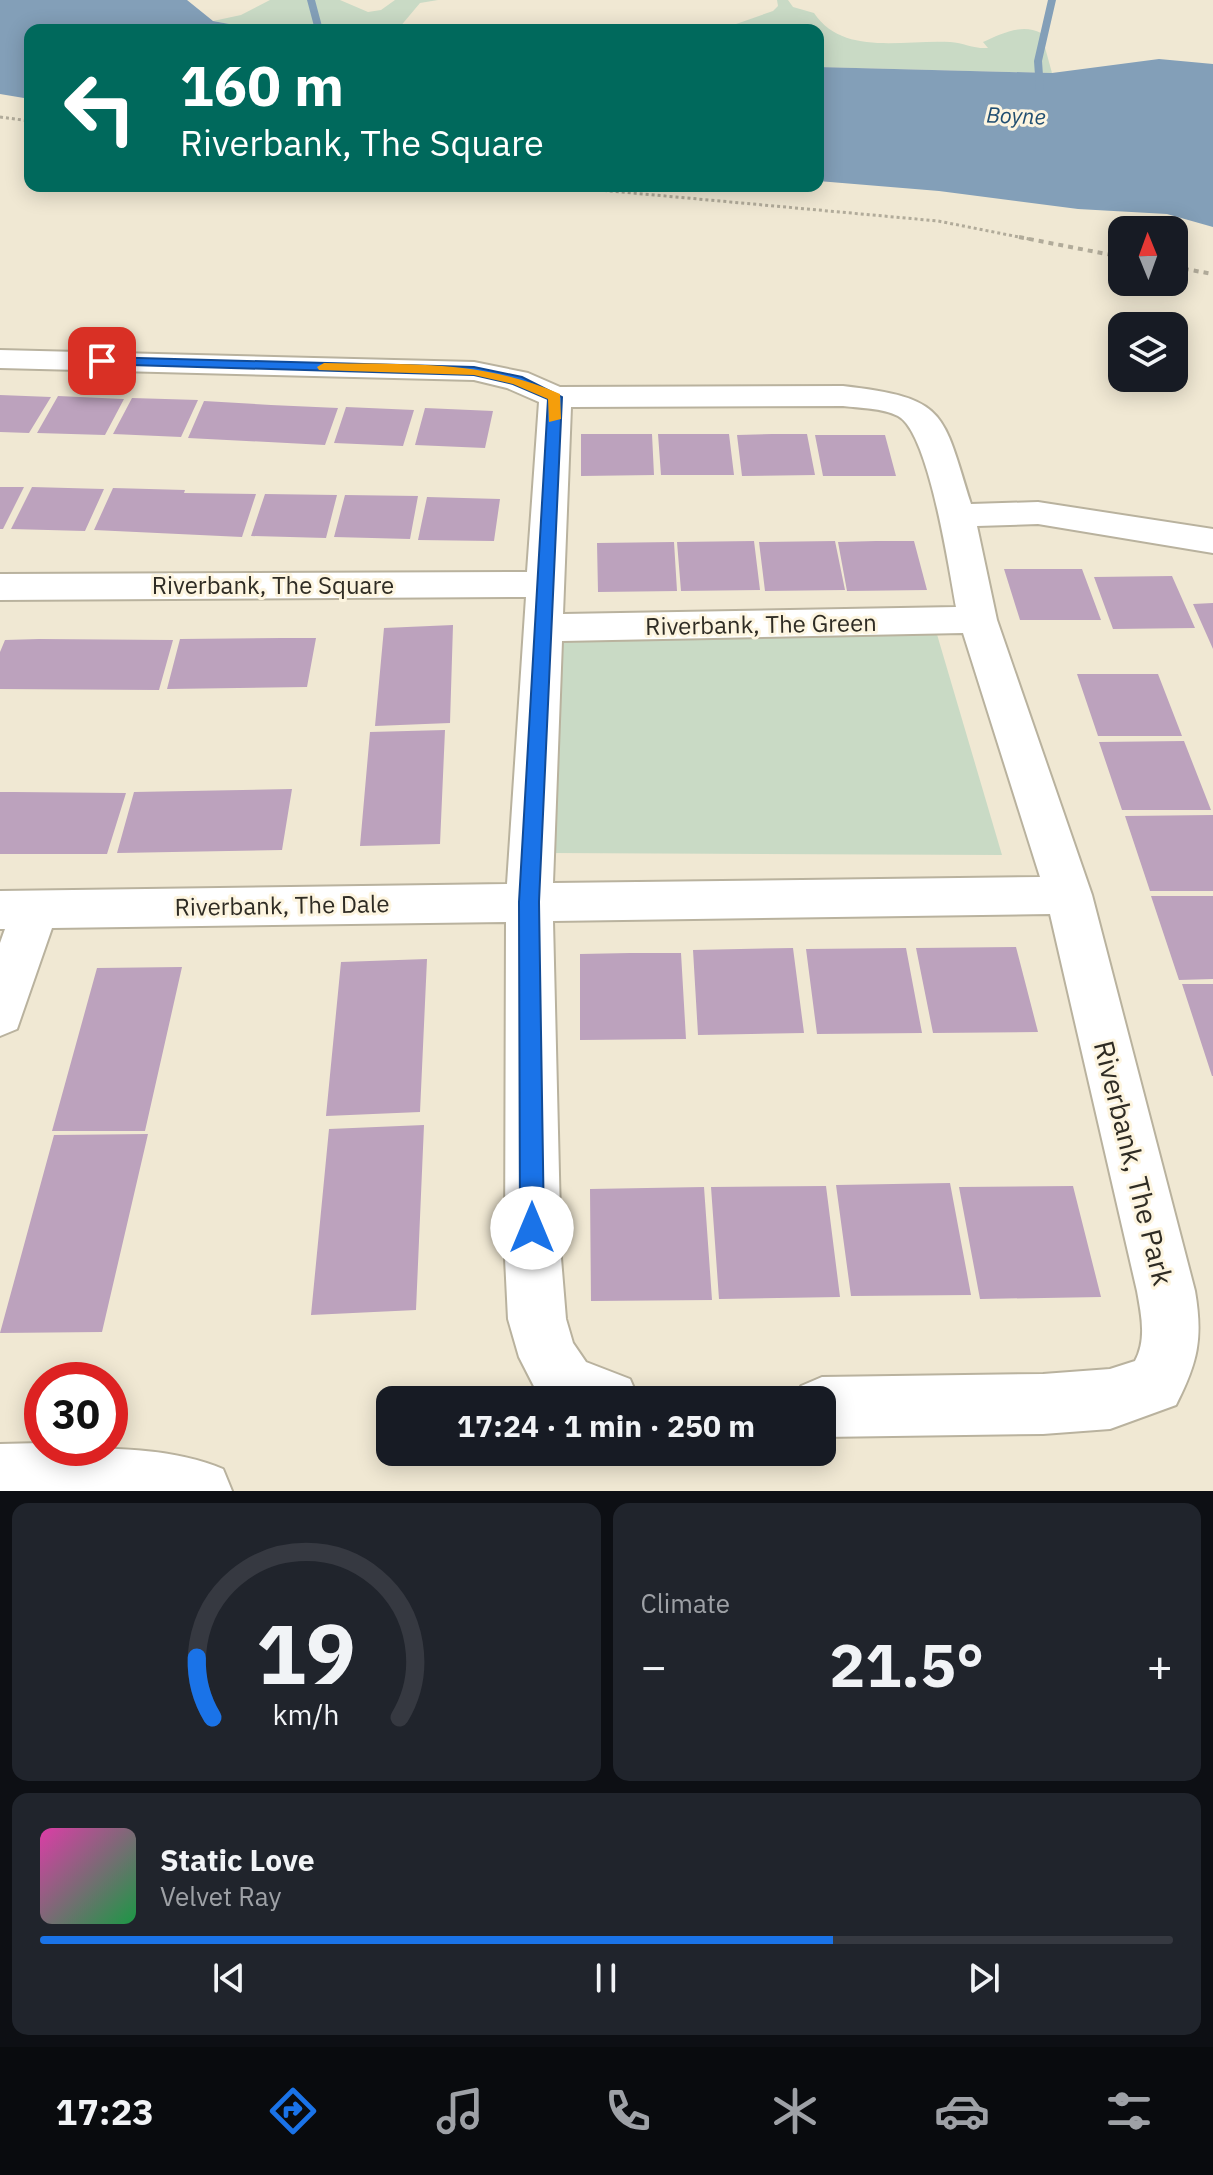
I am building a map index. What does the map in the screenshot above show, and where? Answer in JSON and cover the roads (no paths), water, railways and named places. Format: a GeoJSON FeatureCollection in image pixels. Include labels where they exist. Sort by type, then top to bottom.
{"type":"FeatureCollection","features":[{"type":"Feature","properties":{"kind":"street"},"geometry":{"type":"LineString","coordinates":[[0,359],[474,371],[517,380],[555,397],[529,902],[533,1258],[537,1319],[548,1357],[566,1386]]}},
{"type":"Feature","properties":{"kind":"street","name":"Riverbank, The Park"},"geometry":{"type":"LineString","coordinates":[[555,397],[843,396],[878,400],[910,409],[930,426],[957,516],[978,620],[1069,895],[1166,1291],[1172,1324],[1171,1357],[1155,1384],[1110,1399],[1043,1404],[836,1407]]}},
{"type":"Feature","properties":{"kind":"street"},"geometry":{"type":"LineString","coordinates":[[957,516],[1038,513],[1213,541]]}},
{"type":"Feature","properties":{"kind":"street","name":"Riverbank, The Square"},"geometry":{"type":"LineString","coordinates":[[0,587],[545,584]]}},
{"type":"Feature","properties":{"kind":"street","name":"Riverbank, The Green"},"geometry":{"type":"LineString","coordinates":[[543,628],[978,620]]}},
{"type":"Feature","properties":{"kind":"street","name":"Riverbank, The Dale"},"geometry":{"type":"LineString","coordinates":[[0,1014],[17,910],[1069,895]]}},
{"type":"Feature","properties":{"kind":"street"},"geometry":{"type":"LineString","coordinates":[[0,1475],[47,1474],[201,1491]]}},
{"type":"Feature","properties":{"kind":"water"},"geometry":{"type":"Polygon","coordinates":[[[0,0],[187,0],[213,21],[229,24],[24,24],[24,98],[0,94],[0,0]]]}},
{"type":"Feature","properties":{"kind":"water","name":"Boyne"},"geometry":{"type":"Polygon","coordinates":[[[1159,59],[1213,64],[1213,227],[1188,220],[1188,216],[1078,209],[939,191],[824,181],[824,67],[1052,73],[1159,59]]]}},
{"type":"Feature","properties":{"kind":"waterway"},"geometry":{"type":"LineString","coordinates":[[311,0],[317,24]]}},
{"type":"Feature","properties":{"kind":"waterway"},"geometry":{"type":"LineString","coordinates":[[1040,90],[1038,61],[1052,0]]}}]}
